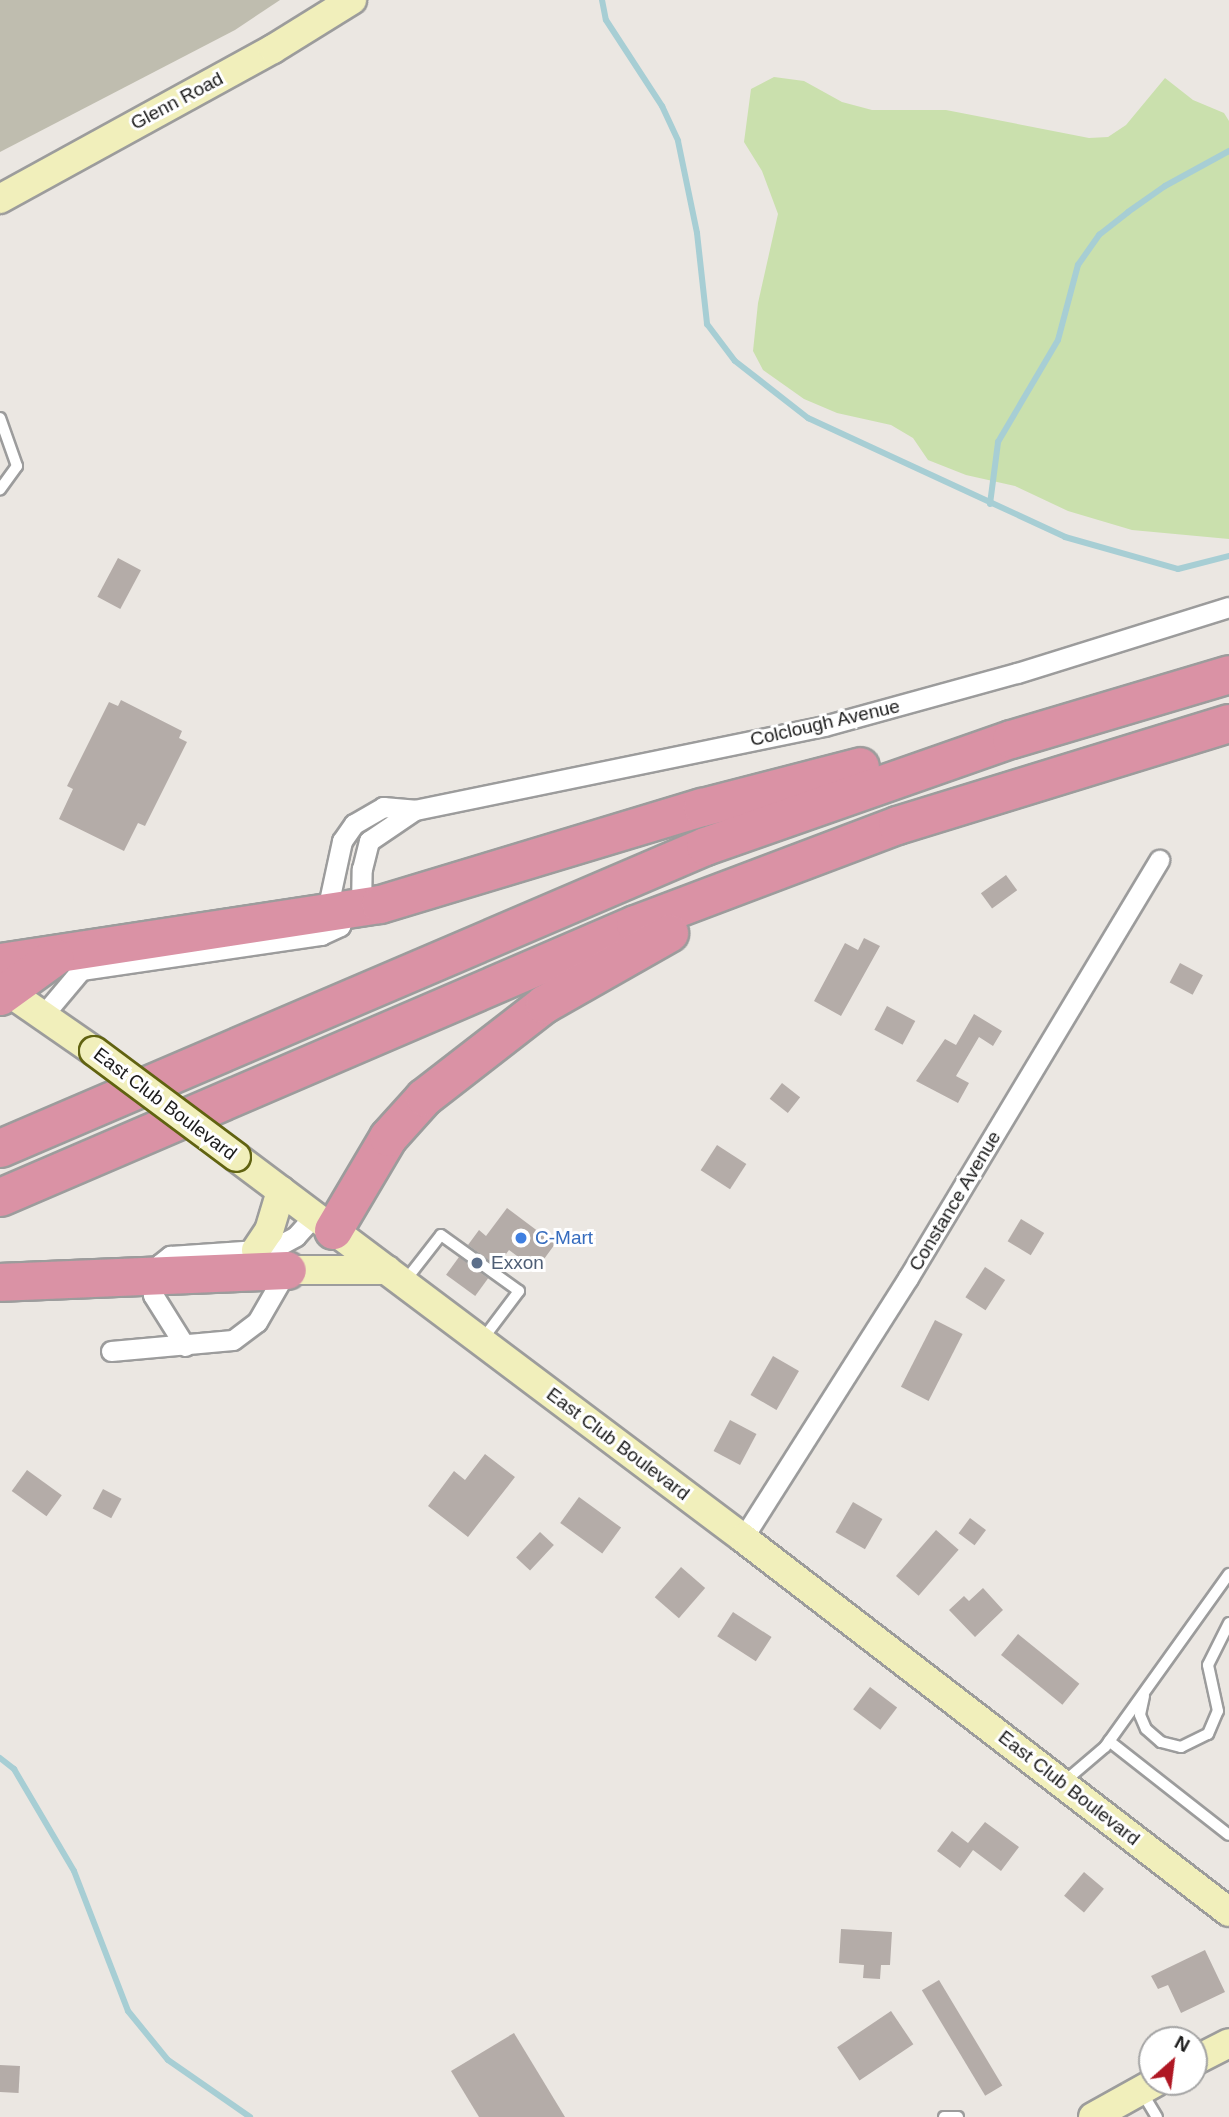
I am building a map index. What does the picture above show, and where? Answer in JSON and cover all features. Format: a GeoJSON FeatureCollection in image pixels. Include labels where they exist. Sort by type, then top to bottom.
{"type":"FeatureCollection","features":[{"type":"Feature","properties":{"kind":"highway"},"geometry":{"type":"LineString","coordinates":[[0,1148],[617,881],[902,774],[1229,674]]}},
{"type":"Feature","properties":{"kind":"highway"},"geometry":{"type":"LineString","coordinates":[[0,1197],[575,949],[800,861],[1010,787],[1229,723]]}},
{"type":"Feature","properties":{"kind":"highway"},"geometry":{"type":"LineString","coordinates":[[2,984],[58,955],[344,911],[702,807],[862,766],[902,774]]}},
{"type":"Feature","properties":{"kind":"highway"},"geometry":{"type":"LineString","coordinates":[[324,1223],[388,1137],[424,1097],[457,1070],[574,985],[800,861]]}},
{"type":"Feature","properties":{"kind":"highway"},"geometry":{"type":"LineString","coordinates":[[0,1282],[288,1270]]}},
{"type":"Feature","properties":{"kind":"street","name":"Glenn Road"},"geometry":{"type":"LineString","coordinates":[[0,199],[273,49],[352,0]]}},
{"type":"Feature","properties":{"kind":"street","name":"Colclough Avenue"},"geometry":{"type":"LineString","coordinates":[[344,911],[338,852],[354,824],[383,807],[415,810],[824,726],[1017,673],[1229,607]]}},
{"type":"Feature","properties":{"kind":"street","name":"Colclough Avenue"},"geometry":{"type":"LineString","coordinates":[[344,911],[362,869],[369,841],[415,810]]}},
{"type":"Feature","properties":{"kind":"street","name":"Constance Avenue"},"geometry":{"type":"LineString","coordinates":[[743,1538],[915,1267],[1159,860]]}},
{"type":"Feature","properties":{"kind":"street"},"geometry":{"type":"LineString","coordinates":[[44,1014],[81,970],[321,935],[340,926],[344,911]]}},
{"type":"Feature","properties":{"kind":"street","name":"East Club Boulevard"},"geometry":{"type":"LineString","coordinates":[[2,984],[743,1538],[1229,1912]]}},
{"type":"Feature","properties":{"kind":"street"},"geometry":{"type":"LineString","coordinates":[[256,1250],[269,1231],[281,1191]]}},
{"type":"Feature","properties":{"kind":"street"},"geometry":{"type":"LineString","coordinates":[[185,1346],[153,1295],[151,1276],[170,1256],[256,1250],[286,1244],[324,1223]]}},
{"type":"Feature","properties":{"kind":"street"},"geometry":{"type":"LineString","coordinates":[[111,1351],[216,1344],[244,1334],[257,1322],[288,1270],[320,1249],[324,1223]]}},
{"type":"Feature","properties":{"kind":"street"},"geometry":{"type":"LineString","coordinates":[[288,1270],[395,1277]]}},
{"type":"Feature","properties":{"kind":"street"},"geometry":{"type":"LineString","coordinates":[[1208,2054],[1229,2043]]}},
{"type":"Feature","properties":{"kind":"street"},"geometry":{"type":"LineString","coordinates":[[1093,2117],[1138,2092]]}},
{"type":"Feature","properties":{"kind":"lane"},"geometry":{"type":"LineString","coordinates":[[0,418],[17,466],[0,489]]}},
{"type":"Feature","properties":{"kind":"lane"},"geometry":{"type":"LineString","coordinates":[[395,1277],[441,1235],[519,1292],[481,1340]]}},
{"type":"Feature","properties":{"kind":"lane"},"geometry":{"type":"LineString","coordinates":[[1064,1783],[1109,1741],[1229,1574]]}},
{"type":"Feature","properties":{"kind":"lane"},"geometry":{"type":"LineString","coordinates":[[1144,1692],[1140,1715],[1152,1736],[1181,1747],[1208,1734],[1217,1710],[1209,1677],[1210,1656],[1229,1623]]}},
{"type":"Feature","properties":{"kind":"lane"},"geometry":{"type":"LineString","coordinates":[[1109,1741],[1229,1835]]}},
{"type":"Feature","properties":{"kind":"lane"},"geometry":{"type":"LineString","coordinates":[[1151,2096],[1157,2117]]}},
{"type":"Feature","properties":{"kind":"lane"},"geometry":{"type":"LineString","coordinates":[[944,2117],[958,2117]]}},
{"type":"Feature","properties":{"kind":"shaded area"},"geometry":{"type":"Polygon","coordinates":[[[0,0],[280,0],[235,30],[0,152],[0,0]]]}},
{"type":"Feature","properties":{"kind":"green space"},"geometry":{"type":"Polygon","coordinates":[[[774,77],[804,81],[842,102],[872,110],[946,110],[1089,138],[1108,137],[1126,125],[1165,78],[1193,100],[1224,113],[1229,121],[1229,539],[1132,530],[1068,511],[1015,486],[966,475],[928,460],[913,438],[891,425],[837,413],[804,399],[763,370],[753,351],[758,303],[778,214],[762,171],[744,142],[751,89],[774,77]]]}},
{"type":"Feature","properties":{"kind":"building"},"geometry":{"type":"Polygon","coordinates":[[[118,558],[141,570],[120,609],[97,597],[118,558]]]}},
{"type":"Feature","properties":{"kind":"building"},"geometry":{"type":"Polygon","coordinates":[[[121,700],[182,731],[179,738],[187,742],[145,826],[138,823],[124,851],[59,819],[73,789],[67,786],[109,702],[118,706],[121,700]]]}},
{"type":"Feature","properties":{"kind":"building"},"geometry":{"type":"Polygon","coordinates":[[[1006,875],[1017,890],[992,909],[981,893],[1006,875]]]}},
{"type":"Feature","properties":{"kind":"building"},"geometry":{"type":"Polygon","coordinates":[[[864,938],[880,946],[841,1016],[814,1001],[845,943],[858,950],[864,938]]]}},
{"type":"Feature","properties":{"kind":"building"},"geometry":{"type":"Polygon","coordinates":[[[1180,963],[1203,975],[1193,995],[1170,982],[1180,963]]]}},
{"type":"Feature","properties":{"kind":"building"},"geometry":{"type":"Polygon","coordinates":[[[887,1006],[915,1021],[903,1045],[874,1030],[887,1006]]]}},
{"type":"Feature","properties":{"kind":"building"},"geometry":{"type":"Polygon","coordinates":[[[974,1014],[1002,1031],[993,1046],[979,1037],[956,1076],[969,1083],[958,1103],[916,1081],[945,1039],[956,1045],[974,1014]]]}},
{"type":"Feature","properties":{"kind":"building"},"geometry":{"type":"Polygon","coordinates":[[[782,1083],[800,1097],[788,1113],[770,1099],[782,1083]]]}},
{"type":"Feature","properties":{"kind":"building"},"geometry":{"type":"Polygon","coordinates":[[[717,1145],[746,1164],[730,1189],[701,1170],[717,1145]]]}},
{"type":"Feature","properties":{"kind":"building","name":"C-Mart"},"geometry":{"type":"Polygon","coordinates":[[[507,1208],[555,1244],[536,1270],[509,1250],[497,1266],[468,1245],[479,1230],[486,1236],[507,1208]]]}},
{"type":"Feature","properties":{"kind":"building"},"geometry":{"type":"Polygon","coordinates":[[[1021,1219],[1044,1233],[1031,1255],[1008,1241],[1021,1219]]]}},
{"type":"Feature","properties":{"kind":"building"},"geometry":{"type":"Polygon","coordinates":[[[459,1257],[488,1278],[475,1296],[446,1275],[459,1257]]]}},
{"type":"Feature","properties":{"kind":"building"},"geometry":{"type":"Polygon","coordinates":[[[985,1267],[1005,1280],[986,1310],[965,1297],[985,1267]]]}},
{"type":"Feature","properties":{"kind":"building"},"geometry":{"type":"Polygon","coordinates":[[[935,1320],[963,1334],[929,1401],[901,1387],[935,1320]]]}},
{"type":"Feature","properties":{"kind":"building"},"geometry":{"type":"Polygon","coordinates":[[[773,1356],[799,1371],[776,1410],[750,1395],[773,1356]]]}},
{"type":"Feature","properties":{"kind":"building"},"geometry":{"type":"Polygon","coordinates":[[[730,1420],[756,1434],[740,1465],[714,1451],[730,1420]]]}},
{"type":"Feature","properties":{"kind":"building"},"geometry":{"type":"Polygon","coordinates":[[[485,1454],[515,1477],[468,1537],[428,1506],[454,1471],[465,1480],[485,1454]]]}},
{"type":"Feature","properties":{"kind":"building"},"geometry":{"type":"Polygon","coordinates":[[[27,1470],[62,1495],[47,1516],[12,1491],[27,1470]]]}},
{"type":"Feature","properties":{"kind":"building"},"geometry":{"type":"Polygon","coordinates":[[[103,1489],[122,1499],[111,1518],[93,1508],[103,1489]]]}},
{"type":"Feature","properties":{"kind":"building"},"geometry":{"type":"Polygon","coordinates":[[[579,1497],[621,1528],[602,1553],[560,1523],[579,1497]]]}},
{"type":"Feature","properties":{"kind":"building"},"geometry":{"type":"Polygon","coordinates":[[[853,1502],[882,1519],[865,1549],[836,1532],[853,1502]]]}},
{"type":"Feature","properties":{"kind":"building"},"geometry":{"type":"Polygon","coordinates":[[[970,1518],[986,1530],[975,1545],[959,1533],[970,1518]]]}},
{"type":"Feature","properties":{"kind":"building"},"geometry":{"type":"Polygon","coordinates":[[[936,1530],[959,1550],[919,1596],[896,1576],[936,1530]]]}},
{"type":"Feature","properties":{"kind":"building"},"geometry":{"type":"Polygon","coordinates":[[[540,1532],[554,1545],[530,1571],[516,1558],[540,1532]]]}},
{"type":"Feature","properties":{"kind":"building"},"geometry":{"type":"Polygon","coordinates":[[[681,1567],[705,1588],[679,1618],[655,1597],[681,1567]]]}},
{"type":"Feature","properties":{"kind":"building"},"geometry":{"type":"Polygon","coordinates":[[[983,1588],[1003,1610],[975,1637],[949,1610],[964,1596],[969,1601],[983,1588]]]}},
{"type":"Feature","properties":{"kind":"building"},"geometry":{"type":"Polygon","coordinates":[[[733,1612],[772,1637],[756,1661],[717,1636],[733,1612]]]}},
{"type":"Feature","properties":{"kind":"building"},"geometry":{"type":"Polygon","coordinates":[[[1018,1634],[1079,1684],[1062,1705],[1001,1655],[1018,1634]]]}},
{"type":"Feature","properties":{"kind":"building"},"geometry":{"type":"Polygon","coordinates":[[[870,1687],[897,1707],[880,1730],[853,1709],[870,1687]]]}},
{"type":"Feature","properties":{"kind":"building"},"geometry":{"type":"Polygon","coordinates":[[[985,1822],[1019,1847],[1001,1871],[973,1850],[960,1868],[937,1851],[952,1831],[968,1843],[985,1822]]]}},
{"type":"Feature","properties":{"kind":"building"},"geometry":{"type":"Polygon","coordinates":[[[1084,1872],[1104,1889],[1084,1912],[1064,1896],[1084,1872]]]}},
{"type":"Feature","properties":{"kind":"building"},"geometry":{"type":"Polygon","coordinates":[[[841,1929],[892,1932],[890,1965],[881,1965],[880,1979],[863,1978],[864,1965],[839,1963],[841,1929]]]}},
{"type":"Feature","properties":{"kind":"building"},"geometry":{"type":"Polygon","coordinates":[[[1205,1950],[1225,1992],[1181,2013],[1168,1985],[1158,1989],[1151,1976],[1205,1950]]]}},
{"type":"Feature","properties":{"kind":"building"},"geometry":{"type":"Polygon","coordinates":[[[939,1980],[1002,2085],[985,2096],[922,1990],[939,1980]]]}},
{"type":"Feature","properties":{"kind":"building"},"geometry":{"type":"Polygon","coordinates":[[[891,2011],[913,2044],[859,2081],[837,2047],[891,2011]]]}},
{"type":"Feature","properties":{"kind":"building"},"geometry":{"type":"Polygon","coordinates":[[[514,2033],[565,2117],[479,2117],[451,2071],[514,2033]]]}},
{"type":"Feature","properties":{"kind":"building"},"geometry":{"type":"Polygon","coordinates":[[[0,2065],[20,2066],[19,2093],[0,2092],[0,2065]]]}},
{"type":"Feature","properties":{"kind":"waterway"},"geometry":{"type":"LineString","coordinates":[[602,0],[606,20],[662,106],[678,141],[697,233],[707,324],[735,361],[808,418],[1065,537],[1178,569],[1229,556]]}},
{"type":"Feature","properties":{"kind":"waterway"},"geometry":{"type":"LineString","coordinates":[[990,504],[998,442],[1058,340],[1078,265],[1099,235],[1128,212],[1165,186],[1229,151]]}},
{"type":"Feature","properties":{"kind":"waterway"},"geometry":{"type":"LineString","coordinates":[[0,1758],[14,1769],[74,1871],[128,2011],[168,2060],[250,2117]]}},
{"type":"Feature","properties":{"kind":"place","name":"C-Mart"},"geometry":{"type":"Point","coordinates":[521,1238]}},
{"type":"Feature","properties":{"kind":"place","name":"Exxon"},"geometry":{"type":"Point","coordinates":[477,1263]}}]}
